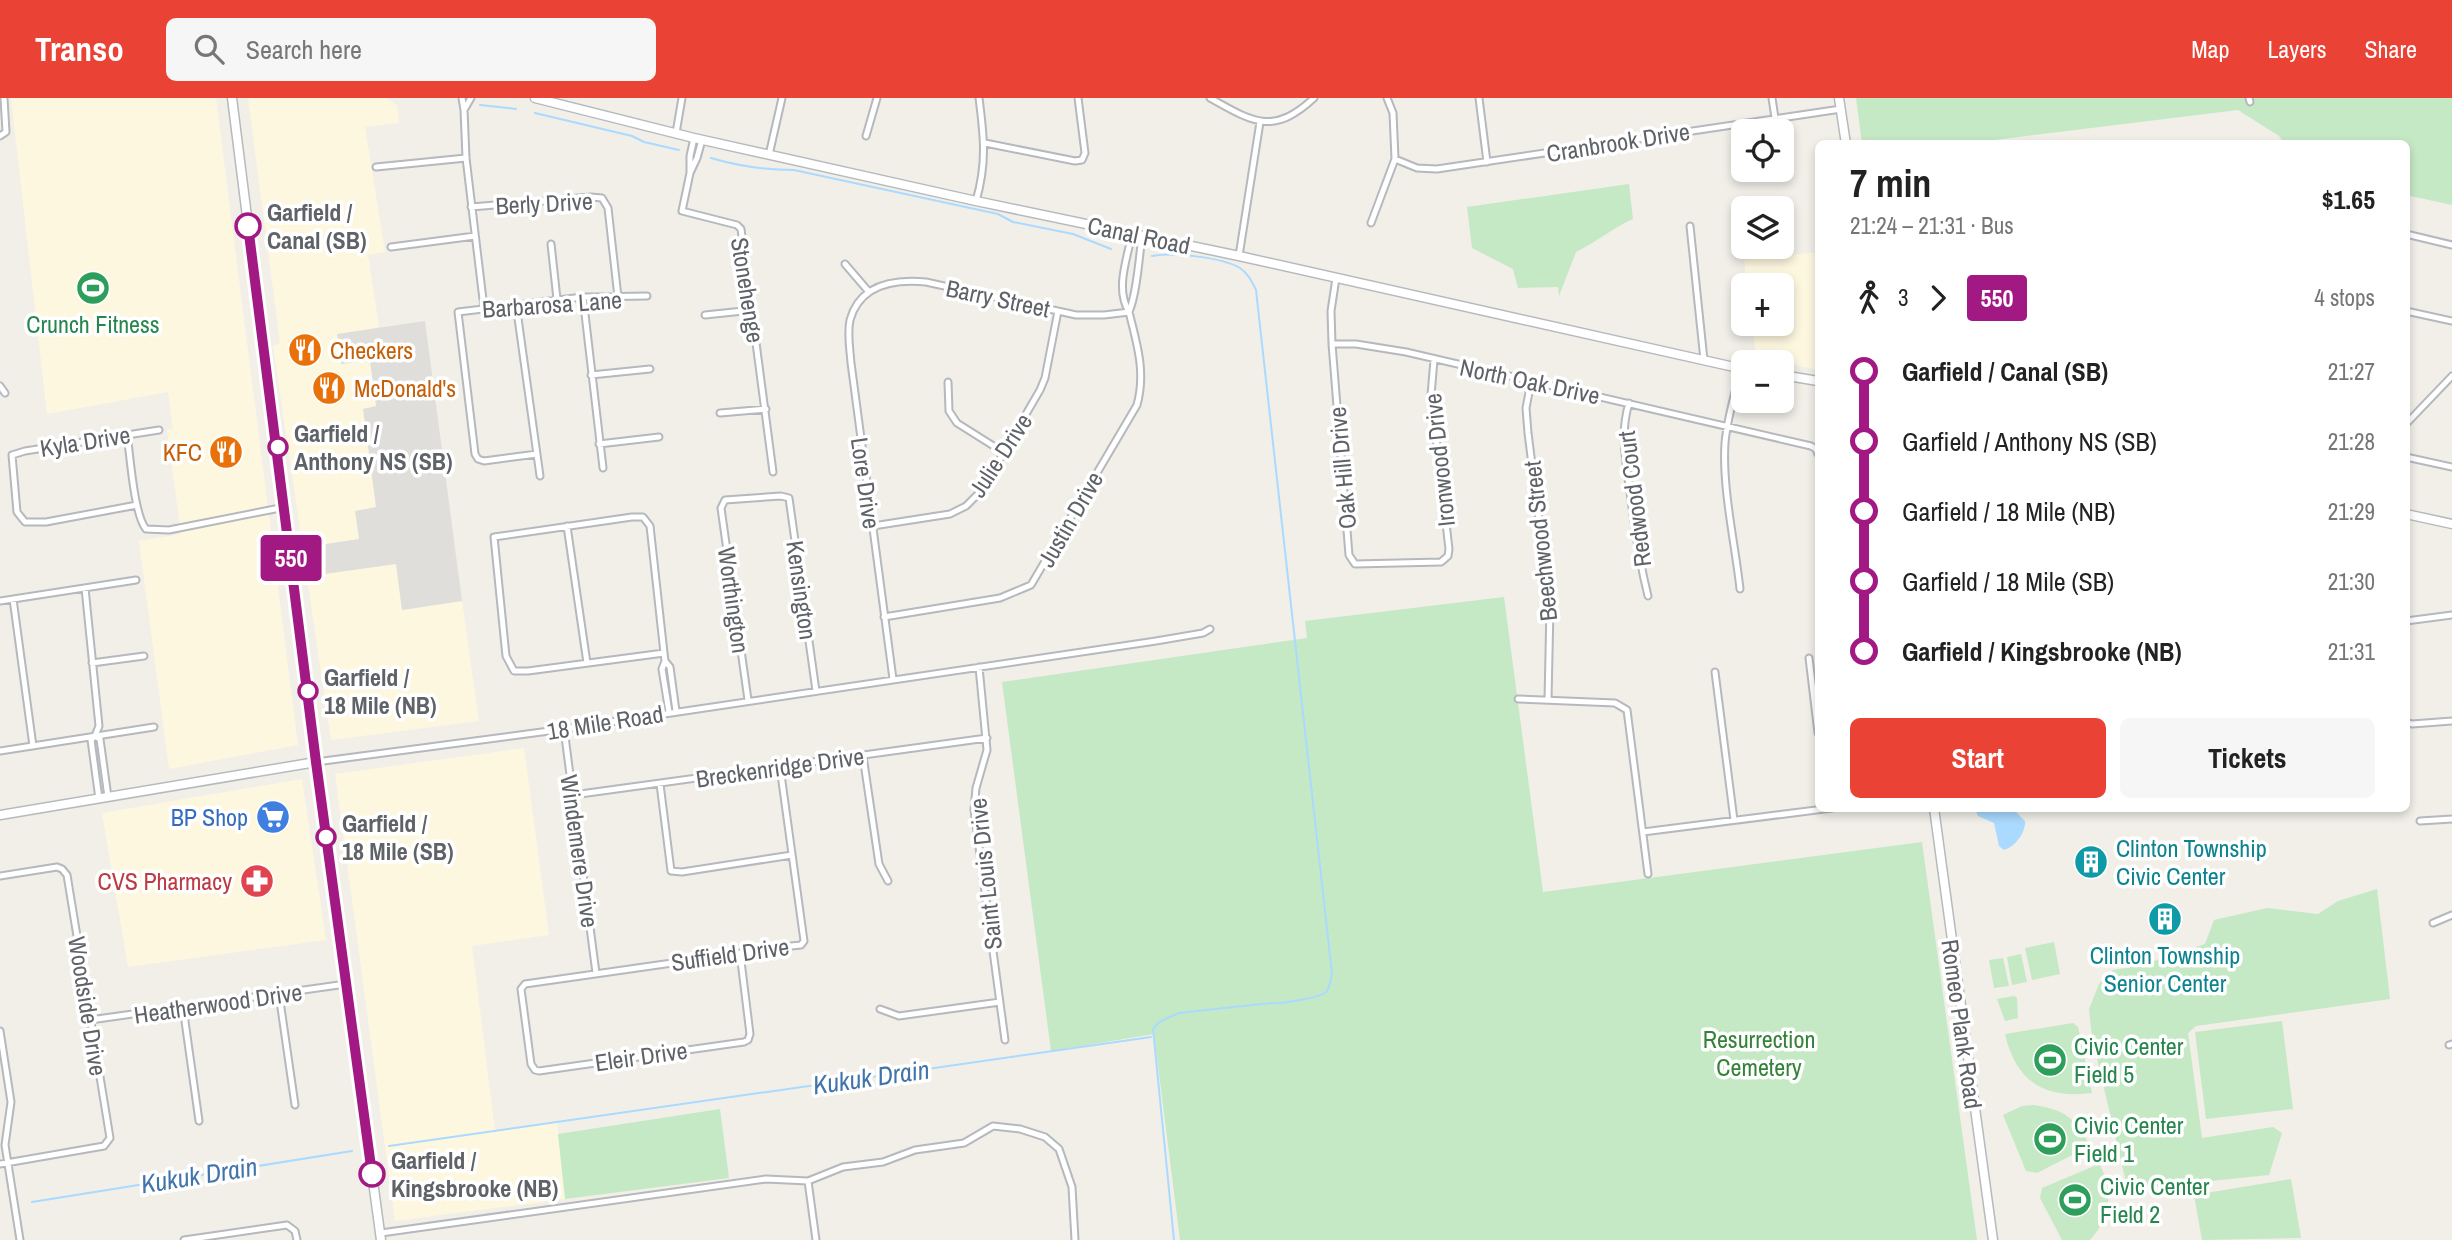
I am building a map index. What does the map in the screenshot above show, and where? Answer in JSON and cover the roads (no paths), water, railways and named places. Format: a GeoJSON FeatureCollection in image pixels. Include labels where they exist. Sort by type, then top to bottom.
{"type":"FeatureCollection","features":[{"type":"Feature","properties":{"kind":"street"},"geometry":{"type":"LineString","coordinates":[[0,136],[6,132],[4,98]]}},
{"type":"Feature","properties":{"kind":"street"},"geometry":{"type":"LineString","coordinates":[[232,98],[316,762],[381,1236],[775,1178],[808,1181],[843,1167],[883,1162],[915,1150],[964,1143],[993,1126],[1034,1132],[1056,1145],[1066,1168],[1073,1196],[1075,1240]]}},
{"type":"Feature","properties":{"kind":"street"},"geometry":{"type":"LineString","coordinates":[[462,98],[471,207],[484,308]]}},
{"type":"Feature","properties":{"kind":"street"},"geometry":{"type":"LineString","coordinates":[[464,110],[471,98]]}},
{"type":"Feature","properties":{"kind":"street","name":"Canal Road"},"geometry":{"type":"LineString","coordinates":[[535,98],[769,155],[1239,256],[1731,366]]}},
{"type":"Feature","properties":{"kind":"street"},"geometry":{"type":"LineString","coordinates":[[676,133],[682,98]]}},
{"type":"Feature","properties":{"kind":"street"},"geometry":{"type":"LineString","coordinates":[[769,155],[782,98]]}},
{"type":"Feature","properties":{"kind":"street"},"geometry":{"type":"LineString","coordinates":[[866,136],[877,98]]}},
{"type":"Feature","properties":{"kind":"street"},"geometry":{"type":"LineString","coordinates":[[976,201],[984,169],[985,144],[979,98]]}},
{"type":"Feature","properties":{"kind":"street"},"geometry":{"type":"LineString","coordinates":[[985,144],[1075,161],[1082,160],[1085,153],[1078,98]]}},
{"type":"Feature","properties":{"kind":"street"},"geometry":{"type":"LineString","coordinates":[[1210,98],[1260,122],[1283,118],[1300,110],[1314,98]]}},
{"type":"Feature","properties":{"kind":"street"},"geometry":{"type":"LineString","coordinates":[[1371,223],[1395,159],[1393,113],[1387,98]]}},
{"type":"Feature","properties":{"kind":"street"},"geometry":{"type":"LineString","coordinates":[[1479,98],[1487,162]]}},
{"type":"Feature","properties":{"kind":"street"},"geometry":{"type":"LineString","coordinates":[[1772,98],[1775,118]]}},
{"type":"Feature","properties":{"kind":"street"},"geometry":{"type":"LineString","coordinates":[[1839,98],[1845,140]]}},
{"type":"Feature","properties":{"kind":"street","name":"Cranbrook Drive"},"geometry":{"type":"LineString","coordinates":[[1395,159],[1427,169],[1841,109]]}},
{"type":"Feature","properties":{"kind":"street"},"geometry":{"type":"LineString","coordinates":[[1239,256],[1260,122]]}},
{"type":"Feature","properties":{"kind":"street","name":"Stonehenge"},"geometry":{"type":"LineString","coordinates":[[698,139],[690,156],[690,173],[682,211],[740,227],[774,472]]}},
{"type":"Feature","properties":{"kind":"street","name":"Stonehenge"},"geometry":{"type":"LineString","coordinates":[[690,173],[697,158],[698,139]]}},
{"type":"Feature","properties":{"kind":"street"},"geometry":{"type":"LineString","coordinates":[[376,166],[466,158]]}},
{"type":"Feature","properties":{"kind":"street","name":"Berly Drive"},"geometry":{"type":"LineString","coordinates":[[471,207],[603,198],[608,208],[618,297]]}},
{"type":"Feature","properties":{"kind":"street"},"geometry":{"type":"LineString","coordinates":[[1690,226],[1704,360]]}},
{"type":"Feature","properties":{"kind":"street","name":"Justin Drive"},"geometry":{"type":"LineString","coordinates":[[884,617],[1000,598],[1031,585],[1137,405],[1142,378],[1137,338],[1129,312],[1122,300],[1122,282],[1132,234]]}},
{"type":"Feature","properties":{"kind":"street"},"geometry":{"type":"LineString","coordinates":[[2410,235],[2452,245]]}},
{"type":"Feature","properties":{"kind":"street"},"geometry":{"type":"LineString","coordinates":[[391,247],[475,236]]}},
{"type":"Feature","properties":{"kind":"street","name":"Justin Drive"},"geometry":{"type":"LineString","coordinates":[[1129,312],[1134,300],[1142,236]]}},
{"type":"Feature","properties":{"kind":"street"},"geometry":{"type":"LineString","coordinates":[[551,244],[557,299]]}},
{"type":"Feature","properties":{"kind":"street"},"geometry":{"type":"LineString","coordinates":[[1128,255],[1139,257]]}},
{"type":"Feature","properties":{"kind":"street"},"geometry":{"type":"LineString","coordinates":[[845,264],[869,292]]}},
{"type":"Feature","properties":{"kind":"street","name":"Oak Hill Drive"},"geometry":{"type":"LineString","coordinates":[[1336,278],[1331,311],[1332,344],[1351,561],[1363,565],[1441,562],[1447,559]]}},
{"type":"Feature","properties":{"kind":"street","name":"Barry Street"},"geometry":{"type":"LineString","coordinates":[[869,292],[893,281],[926,282],[1058,311],[1087,315],[1129,312]]}},
{"type":"Feature","properties":{"kind":"street","name":"Lore Drive"},"geometry":{"type":"LineString","coordinates":[[869,292],[850,320],[849,336],[893,679]]}},
{"type":"Feature","properties":{"kind":"street","name":"Barbarosa Lane"},"geometry":{"type":"LineString","coordinates":[[537,454],[484,461],[478,459],[475,454],[458,312],[557,299],[647,296]]}},
{"type":"Feature","properties":{"kind":"street"},"geometry":{"type":"LineString","coordinates":[[583,297],[603,468]]}},
{"type":"Feature","properties":{"kind":"street"},"geometry":{"type":"LineString","coordinates":[[516,304],[540,476]]}},
{"type":"Feature","properties":{"kind":"street"},"geometry":{"type":"LineString","coordinates":[[705,315],[753,310]]}},
{"type":"Feature","properties":{"kind":"street","name":"Julie Drive"},"geometry":{"type":"LineString","coordinates":[[873,527],[959,511],[982,490],[1032,406],[1045,378],[1058,311]]}},
{"type":"Feature","properties":{"kind":"street"},"geometry":{"type":"LineString","coordinates":[[2410,312],[2452,321]]}},
{"type":"Feature","properties":{"kind":"street","name":"North Oak Drive"},"geometry":{"type":"LineString","coordinates":[[1332,344],[1381,348],[1728,425],[1815,448]]}},
{"type":"Feature","properties":{"kind":"street","name":"Ironwood Drive"},"geometry":{"type":"LineString","coordinates":[[1434,360],[1431,395],[1449,548],[1447,559]]}},
{"type":"Feature","properties":{"kind":"street"},"geometry":{"type":"LineString","coordinates":[[591,375],[650,369]]}},
{"type":"Feature","properties":{"kind":"street"},"geometry":{"type":"LineString","coordinates":[[2410,420],[2452,376]]}},
{"type":"Feature","properties":{"kind":"street"},"geometry":{"type":"LineString","coordinates":[[1794,377],[1815,380]]}},
{"type":"Feature","properties":{"kind":"street"},"geometry":{"type":"LineString","coordinates":[[948,382],[949,411],[957,423],[1003,452]]}},
{"type":"Feature","properties":{"kind":"street","name":"Beechwood Street"},"geometry":{"type":"LineString","coordinates":[[1531,382],[1526,408],[1528,433],[1550,607],[1548,700]]}},
{"type":"Feature","properties":{"kind":"street"},"geometry":{"type":"LineString","coordinates":[[0,386],[5,393]]}},
{"type":"Feature","properties":{"kind":"street","name":"Redwood Court"},"geometry":{"type":"LineString","coordinates":[[1629,403],[1623,432],[1625,456],[1647,596]]}},
{"type":"Feature","properties":{"kind":"street"},"geometry":{"type":"LineString","coordinates":[[720,414],[766,409]]}},
{"type":"Feature","properties":{"kind":"street"},"geometry":{"type":"LineString","coordinates":[[1731,413],[1726,471],[1740,589]]}},
{"type":"Feature","properties":{"kind":"street","name":"Kyla Drive"},"geometry":{"type":"LineString","coordinates":[[137,505],[46,522],[25,522],[17,512],[12,456],[24,451],[159,430]]}},
{"type":"Feature","properties":{"kind":"street"},"geometry":{"type":"LineString","coordinates":[[127,434],[137,505],[143,526],[153,531],[285,507]]}},
{"type":"Feature","properties":{"kind":"street"},"geometry":{"type":"LineString","coordinates":[[599,444],[659,437]]}},
{"type":"Feature","properties":{"kind":"street"},"geometry":{"type":"LineString","coordinates":[[2410,458],[2452,467]]}},
{"type":"Feature","properties":{"kind":"street","name":"Kensington"},"geometry":{"type":"LineString","coordinates":[[725,500],[781,496],[789,498],[816,691]]}},
{"type":"Feature","properties":{"kind":"street","name":"Worthington"},"geometry":{"type":"LineString","coordinates":[[725,500],[721,508],[748,701]]}},
{"type":"Feature","properties":{"kind":"street"},"geometry":{"type":"LineString","coordinates":[[2410,515],[2452,524]]}},
{"type":"Feature","properties":{"kind":"street"},"geometry":{"type":"LineString","coordinates":[[664,653],[514,671],[506,656],[494,537],[643,517],[650,526],[664,653],[664,662],[670,667],[672,711]]}},
{"type":"Feature","properties":{"kind":"street"},"geometry":{"type":"LineString","coordinates":[[567,526],[587,663]]}},
{"type":"Feature","properties":{"kind":"street"},"geometry":{"type":"LineString","coordinates":[[0,601],[136,580]]}},
{"type":"Feature","properties":{"kind":"street"},"geometry":{"type":"LineString","coordinates":[[85,588],[99,726],[91,740],[103,798]]}},
{"type":"Feature","properties":{"kind":"street"},"geometry":{"type":"LineString","coordinates":[[13,599],[33,746]]}},
{"type":"Feature","properties":{"kind":"street"},"geometry":{"type":"LineString","coordinates":[[2410,620],[2452,615]]}},
{"type":"Feature","properties":{"kind":"street","name":"18 Mile Road"},"geometry":{"type":"LineString","coordinates":[[0,815],[316,762],[564,729],[1194,635],[1210,629]]}},
{"type":"Feature","properties":{"kind":"street"},"geometry":{"type":"LineString","coordinates":[[92,663],[144,656]]}},
{"type":"Feature","properties":{"kind":"street"},"geometry":{"type":"LineString","coordinates":[[1809,658],[1815,708]]}},
{"type":"Feature","properties":{"kind":"street","name":"Saint Louis Drive"},"geometry":{"type":"LineString","coordinates":[[979,667],[987,738],[985,763],[976,788],[974,810],[1005,1040]]}},
{"type":"Feature","properties":{"kind":"street"},"geometry":{"type":"LineString","coordinates":[[1715,672],[1734,820]]}},
{"type":"Feature","properties":{"kind":"street"},"geometry":{"type":"LineString","coordinates":[[1518,699],[1615,703],[1627,710],[1648,874]]}},
{"type":"Feature","properties":{"kind":"street"},"geometry":{"type":"LineString","coordinates":[[2410,723],[2452,721]]}},
{"type":"Feature","properties":{"kind":"street"},"geometry":{"type":"LineString","coordinates":[[0,751],[154,727]]}},
{"type":"Feature","properties":{"kind":"street","name":"Windemere Drive"},"geometry":{"type":"LineString","coordinates":[[564,729],[596,973]]}},
{"type":"Feature","properties":{"kind":"street","name":"Breckenridge Drive"},"geometry":{"type":"LineString","coordinates":[[573,795],[987,738]]}},
{"type":"Feature","properties":{"kind":"street"},"geometry":{"type":"LineString","coordinates":[[863,756],[879,864],[888,881]]}},
{"type":"Feature","properties":{"kind":"street","name":"Suffield Drive"},"geometry":{"type":"LineString","coordinates":[[535,1070],[531,1064],[522,986],[531,982],[801,945],[804,940],[780,767]]}},
{"type":"Feature","properties":{"kind":"street"},"geometry":{"type":"LineString","coordinates":[[660,784],[671,870],[682,872],[792,855]]}},
{"type":"Feature","properties":{"kind":"street"},"geometry":{"type":"LineString","coordinates":[[1643,832],[1815,811]]}},
{"type":"Feature","properties":{"kind":"street","name":"Romeo Plank Road"},"geometry":{"type":"LineString","coordinates":[[1935,812],[1993,1240]]}},
{"type":"Feature","properties":{"kind":"street"},"geometry":{"type":"LineString","coordinates":[[2420,821],[2452,819]]}},
{"type":"Feature","properties":{"kind":"street","name":"Woodside Drive"},"geometry":{"type":"LineString","coordinates":[[0,876],[51,868],[62,869],[67,875],[109,1135],[107,1145],[7,1163]]}},
{"type":"Feature","properties":{"kind":"street"},"geometry":{"type":"LineString","coordinates":[[2434,923],[2452,915]]}},
{"type":"Feature","properties":{"kind":"street","name":"Eleir Drive"},"geometry":{"type":"LineString","coordinates":[[535,1070],[748,1040],[749,1027],[740,953]]}},
{"type":"Feature","properties":{"kind":"street","name":"Heatherwood Drive"},"geometry":{"type":"LineString","coordinates":[[90,1020],[346,984]]}},
{"type":"Feature","properties":{"kind":"street"},"geometry":{"type":"LineString","coordinates":[[279,994],[295,1105]]}},
{"type":"Feature","properties":{"kind":"street"},"geometry":{"type":"LineString","coordinates":[[880,1009],[899,1016],[1000,1002]]}},
{"type":"Feature","properties":{"kind":"street"},"geometry":{"type":"LineString","coordinates":[[183,1007],[199,1121]]}},
{"type":"Feature","properties":{"kind":"street"},"geometry":{"type":"LineString","coordinates":[[0,1031],[11,1102],[5,1136],[7,1163],[20,1240]]}},
{"type":"Feature","properties":{"kind":"street"},"geometry":{"type":"LineString","coordinates":[[0,1164],[7,1163]]}},
{"type":"Feature","properties":{"kind":"street"},"geometry":{"type":"LineString","coordinates":[[808,1181],[816,1240]]}},
{"type":"Feature","properties":{"kind":"street"},"geometry":{"type":"LineString","coordinates":[[184,1240],[276,1225],[290,1225],[297,1240]]}},
{"type":"Feature","properties":{"kind":"water"},"geometry":{"type":"Polygon","coordinates":[[[1976,812],[2016,812],[2025,821],[2025,825],[2016,842],[2004,850],[1999,846],[1994,823],[1978,816],[1976,812]]]}},
{"type":"Feature","properties":{"kind":"waterway"},"geometry":{"type":"LineString","coordinates":[[480,105],[516,109]]}},
{"type":"Feature","properties":{"kind":"waterway"},"geometry":{"type":"LineString","coordinates":[[535,113],[679,150]]}},
{"type":"Feature","properties":{"kind":"waterway"},"geometry":{"type":"LineString","coordinates":[[711,158],[752,167],[794,170],[998,214],[1013,222],[1073,234],[1111,249]]}},
{"type":"Feature","properties":{"kind":"waterway"},"geometry":{"type":"LineString","coordinates":[[1152,256],[1196,256],[1232,264],[1245,272],[1256,290],[1332,974],[1327,991],[1317,996],[1179,1013],[1159,1022],[1153,1029],[1174,1240]]}},
{"type":"Feature","properties":{"kind":"waterway","name":"Kukuk Drain"},"geometry":{"type":"LineString","coordinates":[[389,1146],[1151,1037]]}},
{"type":"Feature","properties":{"kind":"waterway","name":"Kukuk Drain"},"geometry":{"type":"LineString","coordinates":[[32,1202],[352,1151]]}},
{"type":"Feature","properties":{"kind":"place","name":"Garfield / Canal (SB)"},"geometry":{"type":"Point","coordinates":[248,226]}},
{"type":"Feature","properties":{"kind":"place","name":"Crunch Fitness"},"geometry":{"type":"Point","coordinates":[93,288]}},
{"type":"Feature","properties":{"kind":"place","name":"Checkers"},"geometry":{"type":"Point","coordinates":[305,350]}},
{"type":"Feature","properties":{"kind":"place","name":"McDonald's"},"geometry":{"type":"Point","coordinates":[329,388]}},
{"type":"Feature","properties":{"kind":"place","name":"Garfield / Anthony NS (SB)"},"geometry":{"type":"Point","coordinates":[278,447]}},
{"type":"Feature","properties":{"kind":"place","name":"KFC"},"geometry":{"type":"Point","coordinates":[226,452]}},
{"type":"Feature","properties":{"kind":"place","name":"Garfield / 18 Mile (NB)"},"geometry":{"type":"Point","coordinates":[308,691]}},
{"type":"Feature","properties":{"kind":"place","name":"BP Shop"},"geometry":{"type":"Point","coordinates":[273,817]}},
{"type":"Feature","properties":{"kind":"place","name":"Garfield / 18 Mile (SB)"},"geometry":{"type":"Point","coordinates":[326,837]}},
{"type":"Feature","properties":{"kind":"place","name":"Clinton Township Civic Center"},"geometry":{"type":"Point","coordinates":[2091,862]}},
{"type":"Feature","properties":{"kind":"place","name":"CVS Pharmacy"},"geometry":{"type":"Point","coordinates":[257,881]}},
{"type":"Feature","properties":{"kind":"place","name":"Clinton Township Senior Center"},"geometry":{"type":"Point","coordinates":[2165,919]}},
{"type":"Feature","properties":{"kind":"place","name":"Civic Center Field 5"},"geometry":{"type":"Point","coordinates":[2050,1060]}},
{"type":"Feature","properties":{"kind":"place","name":"Civic Center Field 1"},"geometry":{"type":"Point","coordinates":[2050,1139]}},
{"type":"Feature","properties":{"kind":"place","name":"Garfield / Kingsbrooke (NB)"},"geometry":{"type":"Point","coordinates":[372,1174]}},
{"type":"Feature","properties":{"kind":"place","name":"Civic Center Field 2"},"geometry":{"type":"Point","coordinates":[2075,1200]}},
{"type":"Feature","properties":{"kind":"park label","name":"Resurrection Cemetery"},"geometry":{"type":"Point","coordinates":[1759,1053]}}]}
